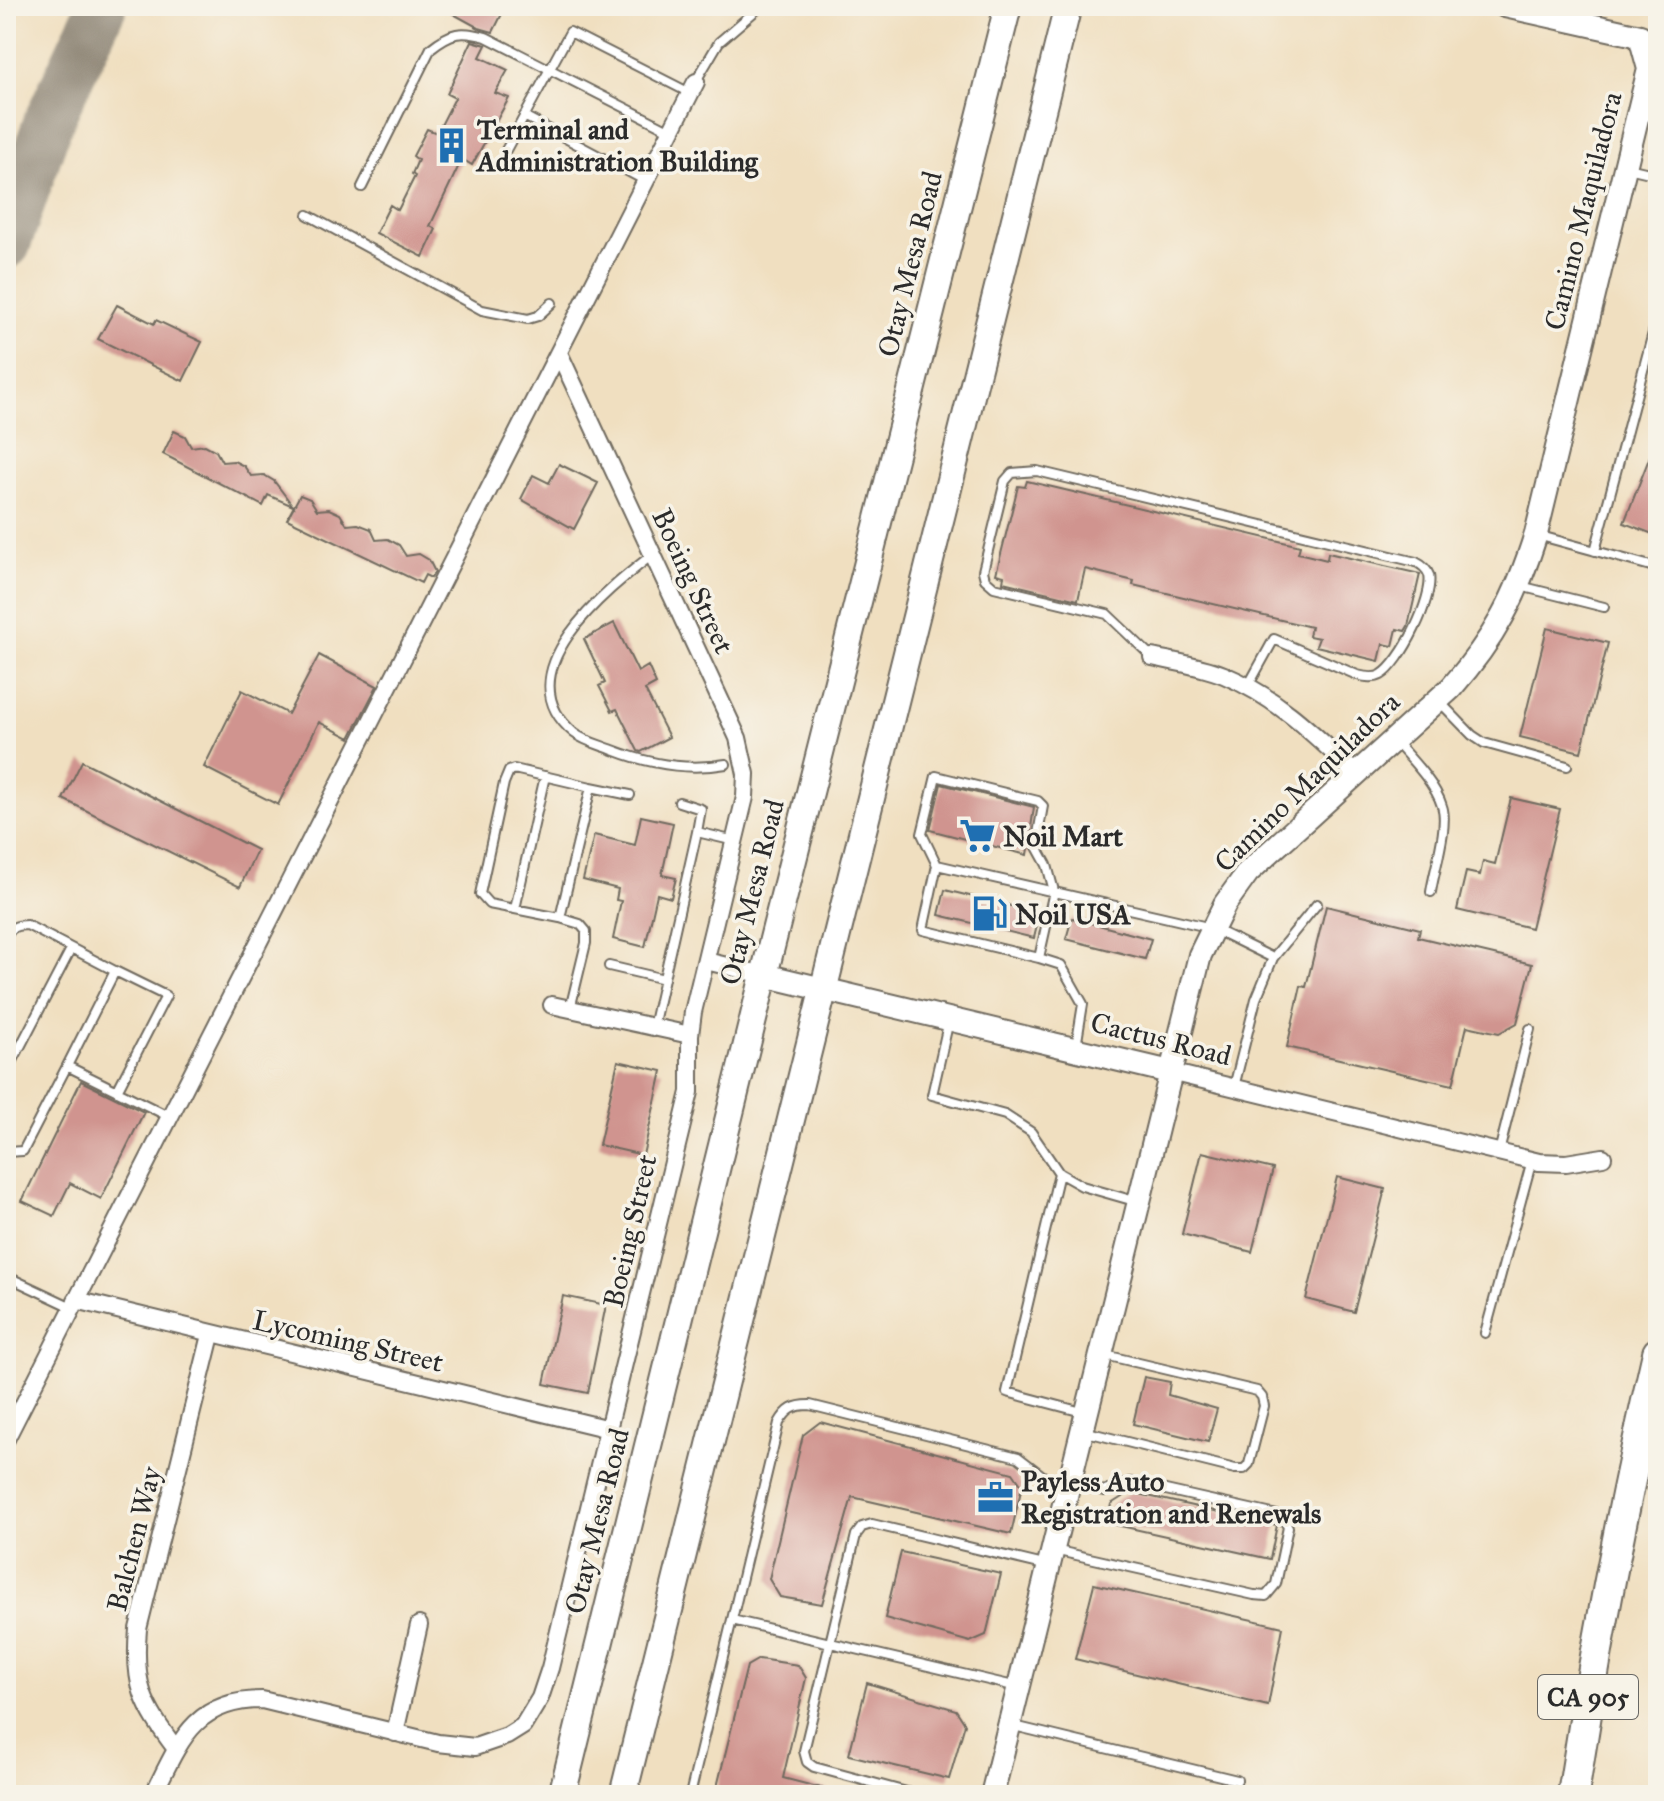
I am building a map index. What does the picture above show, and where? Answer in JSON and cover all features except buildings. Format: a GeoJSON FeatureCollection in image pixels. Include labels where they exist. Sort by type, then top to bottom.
{"type":"FeatureCollection","features":[{"type":"Feature","properties":{"kind":"highway","name":"CA 905"},"geometry":{"type":"LineString","coordinates":[[1573,1795],[1631,1468],[1658,1353]]}},
{"type":"Feature","properties":{"kind":"main road","name":"Otay Mesa Road"},"geometry":{"type":"LineString","coordinates":[[562,1795],[1008,6]]}},
{"type":"Feature","properties":{"kind":"main road"},"geometry":{"type":"LineString","coordinates":[[623,1795],[1068,6]]}},
{"type":"Feature","properties":{"kind":"street"},"geometry":{"type":"LineString","coordinates":[[1505,6],[1557,12]]}},
{"type":"Feature","properties":{"kind":"street","name":"Camino Maquiladora"},"geometry":{"type":"LineString","coordinates":[[992,1795],[1196,967],[1212,928],[1248,872],[1438,700],[1478,657],[1519,586],[1536,534],[1649,69],[1640,36],[1557,12]]}},
{"type":"Feature","properties":{"kind":"street"},"geometry":{"type":"LineString","coordinates":[[6,1439],[693,88]]}},
{"type":"Feature","properties":{"kind":"street","name":"Boeing Street"},"geometry":{"type":"LineString","coordinates":[[153,1795],[176,1749],[191,1728],[224,1704],[262,1700],[438,1743],[475,1747],[507,1736],[523,1726],[540,1698],[550,1668],[690,1092],[690,1035],[745,797],[744,757],[738,738],[559,353]]}},
{"type":"Feature","properties":{"kind":"street"},"geometry":{"type":"LineString","coordinates":[[1152,657],[1221,674],[1248,686],[1299,720],[1356,774]]}},
{"type":"Feature","properties":{"kind":"street","name":"Cactus Road"},"geometry":{"type":"LineString","coordinates":[[706,961],[1532,1160],[1566,1163],[1603,1157]]}},
{"type":"Feature","properties":{"kind":"street"},"geometry":{"type":"LineString","coordinates":[[552,1005],[690,1035]]}},
{"type":"Feature","properties":{"kind":"street","name":"Lycoming Street"},"geometry":{"type":"LineString","coordinates":[[74,1304],[609,1429]]}},
{"type":"Feature","properties":{"kind":"street","name":"Balchen Way"},"geometry":{"type":"LineString","coordinates":[[176,1749],[148,1710],[137,1675],[138,1629],[211,1335]]}},
{"type":"Feature","properties":{"kind":"street"},"geometry":{"type":"LineString","coordinates":[[395,1733],[419,1625]]}},
{"type":"Feature","properties":{"kind":"lane"},"geometry":{"type":"LineString","coordinates":[[506,150],[570,32],[693,88],[719,42],[761,6]]}},
{"type":"Feature","properties":{"kind":"lane"},"geometry":{"type":"LineString","coordinates":[[362,187],[431,48],[446,35],[470,33],[486,37],[671,131]]}},
{"type":"Feature","properties":{"kind":"lane"},"geometry":{"type":"LineString","coordinates":[[524,116],[646,181]]}},
{"type":"Feature","properties":{"kind":"lane"},"geometry":{"type":"LineString","coordinates":[[1624,167],[1658,175]]}},
{"type":"Feature","properties":{"kind":"lane"},"geometry":{"type":"LineString","coordinates":[[308,215],[482,310],[528,319],[538,316],[552,303]]}},
{"type":"Feature","properties":{"kind":"lane"},"geometry":{"type":"LineString","coordinates":[[1595,551],[1658,314]]}},
{"type":"Feature","properties":{"kind":"lane"},"geometry":{"type":"LineString","coordinates":[[1152,657],[1107,614],[994,587],[985,579],[983,571],[1005,481],[1012,473],[1037,471],[1401,558],[1424,567],[1429,575],[1427,594],[1411,636],[1397,659],[1382,675],[1370,678],[1357,675],[1274,639],[1248,686]]}},
{"type":"Feature","properties":{"kind":"lane"},"geometry":{"type":"LineString","coordinates":[[1536,534],[1658,568]]}},
{"type":"Feature","properties":{"kind":"lane"},"geometry":{"type":"LineString","coordinates":[[652,554],[606,592],[561,644],[553,664],[552,699],[560,720],[576,735],[633,758],[661,765],[707,767],[726,764]]}},
{"type":"Feature","properties":{"kind":"lane"},"geometry":{"type":"LineString","coordinates":[[1519,586],[1604,607]]}},
{"type":"Feature","properties":{"kind":"lane"},"geometry":{"type":"LineString","coordinates":[[1438,700],[1484,743],[1567,766]]}},
{"type":"Feature","properties":{"kind":"lane"},"geometry":{"type":"LineString","coordinates":[[1394,739],[1422,773],[1442,806],[1444,821],[1431,892]]}},
{"type":"Feature","properties":{"kind":"lane"},"geometry":{"type":"LineString","coordinates":[[570,1009],[586,943],[586,931],[580,924],[560,918],[489,904],[480,894],[504,783],[509,771],[514,769],[630,795]]}},
{"type":"Feature","properties":{"kind":"lane"},"geometry":{"type":"LineString","coordinates":[[515,909],[545,776]]}},
{"type":"Feature","properties":{"kind":"lane"},"geometry":{"type":"LineString","coordinates":[[1039,958],[1054,891],[1047,865],[1036,845],[1043,806],[1038,801],[936,776],[922,834],[937,865],[923,930],[1061,965],[1083,1004],[1076,1049]]}},
{"type":"Feature","properties":{"kind":"lane"},"geometry":{"type":"LineString","coordinates":[[560,918],[591,787]]}},
{"type":"Feature","properties":{"kind":"lane"},"geometry":{"type":"LineString","coordinates":[[653,1027],[701,809],[679,802]]}},
{"type":"Feature","properties":{"kind":"lane"},"geometry":{"type":"LineString","coordinates":[[697,832],[736,841]]}},
{"type":"Feature","properties":{"kind":"lane"},"geometry":{"type":"LineString","coordinates":[[937,865],[1212,928],[1273,958]]}},
{"type":"Feature","properties":{"kind":"lane"},"geometry":{"type":"LineString","coordinates":[[1234,1087],[1256,999],[1273,958],[1317,904]]}},
{"type":"Feature","properties":{"kind":"lane"},"geometry":{"type":"LineString","coordinates":[[6,937],[10,929],[17,925],[27,925],[166,996],[117,1091]]}},
{"type":"Feature","properties":{"kind":"lane"},"geometry":{"type":"LineString","coordinates":[[6,1074],[71,949]]}},
{"type":"Feature","properties":{"kind":"lane"},"geometry":{"type":"LineString","coordinates":[[609,966],[664,979]]}},
{"type":"Feature","properties":{"kind":"lane"},"geometry":{"type":"LineString","coordinates":[[6,1152],[23,1151],[115,971]]}},
{"type":"Feature","properties":{"kind":"lane"},"geometry":{"type":"LineString","coordinates":[[949,1019],[932,1095],[1005,1115],[1031,1132],[1059,1173],[1082,1186],[1138,1202]]}},
{"type":"Feature","properties":{"kind":"lane"},"geometry":{"type":"LineString","coordinates":[[1499,1152],[1530,1029]]}},
{"type":"Feature","properties":{"kind":"lane"},"geometry":{"type":"LineString","coordinates":[[67,1066],[170,1117]]}},
{"type":"Feature","properties":{"kind":"lane"},"geometry":{"type":"LineString","coordinates":[[1485,1333],[1532,1160]]}},
{"type":"Feature","properties":{"kind":"lane"},"geometry":{"type":"LineString","coordinates":[[1059,1173],[1007,1392],[1084,1422],[1235,1469],[1244,1469],[1249,1464],[1264,1406],[1257,1391],[1101,1354]]}},
{"type":"Feature","properties":{"kind":"lane"},"geometry":{"type":"LineString","coordinates":[[6,1276],[74,1304]]}},
{"type":"Feature","properties":{"kind":"lane"},"geometry":{"type":"LineString","coordinates":[[690,1795],[779,1423],[787,1410],[798,1405],[810,1405],[1018,1457],[1068,1489],[1105,1491],[1130,1482],[1277,1515],[1284,1520],[1288,1527],[1276,1584],[1266,1596],[872,1524],[862,1527],[856,1535],[804,1751],[807,1762],[814,1767],[918,1795]]}},
{"type":"Feature","properties":{"kind":"lane"},"geometry":{"type":"LineString","coordinates":[[732,1620],[1019,1687]]}},
{"type":"Feature","properties":{"kind":"lane"},"geometry":{"type":"LineString","coordinates":[[1009,1725],[1237,1780]]}},
{"type":"Feature","properties":{"kind":"taxiway"},"geometry":{"type":"LineString","coordinates":[[6,244],[49,120],[102,6]]}},
{"type":"Feature","properties":{"kind":"place","name":"Terminal and Administration Building"},"geometry":{"type":"Point","coordinates":[451,145]}},
{"type":"Feature","properties":{"kind":"place","name":"Noil Mart"},"geometry":{"type":"Point","coordinates":[977,836]}},
{"type":"Feature","properties":{"kind":"place","name":"Noil USA"},"geometry":{"type":"Point","coordinates":[989,914]}},
{"type":"Feature","properties":{"kind":"place","name":"Payless Auto Registration and Renewals"},"geometry":{"type":"Point","coordinates":[995,1497]}}]}
